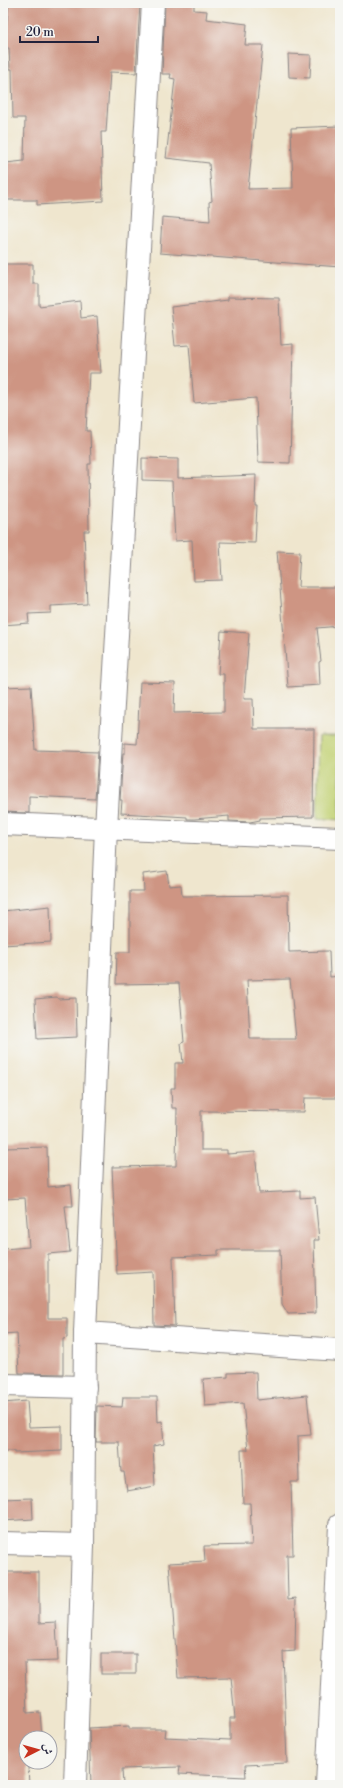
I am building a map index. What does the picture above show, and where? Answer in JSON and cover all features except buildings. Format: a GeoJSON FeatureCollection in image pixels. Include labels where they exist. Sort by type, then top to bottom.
{"type":"FeatureCollection","features":[{"type":"Feature","properties":{"kind":"street"},"geometry":{"type":"LineString","coordinates":[[75,1785],[83,1545],[85,1333],[106,828],[153,3]]}},
{"type":"Feature","properties":{"kind":"street"},"geometry":{"type":"LineString","coordinates":[[3,824],[340,838]]}},
{"type":"Feature","properties":{"kind":"street"},"geometry":{"type":"LineString","coordinates":[[85,1333],[340,1350]]}},
{"type":"Feature","properties":{"kind":"street"},"geometry":{"type":"LineString","coordinates":[[3,1385],[85,1387]]}},
{"type":"Feature","properties":{"kind":"street"},"geometry":{"type":"LineString","coordinates":[[327,1785],[340,1525]]}},
{"type":"Feature","properties":{"kind":"street"},"geometry":{"type":"LineString","coordinates":[[3,1543],[83,1545]]}},
{"type":"Feature","properties":{"kind":"green space"},"geometry":{"type":"Polygon","coordinates":[[[319,736],[340,736],[340,820],[317,818],[319,736]]]}}]}
